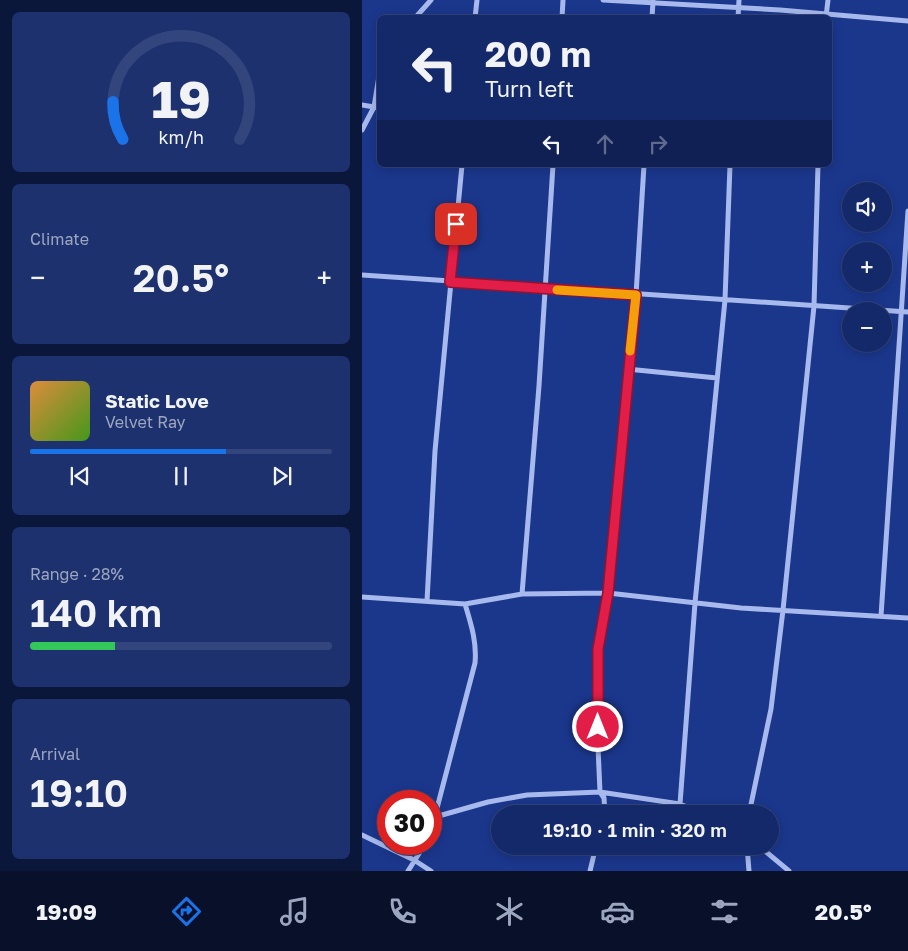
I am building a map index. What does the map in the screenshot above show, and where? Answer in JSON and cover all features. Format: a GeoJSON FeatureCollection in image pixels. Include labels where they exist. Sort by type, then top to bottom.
{"type":"FeatureCollection","features":[{"type":"Feature","properties":{"kind":"street"},"geometry":{"type":"LineString","coordinates":[[418,15],[431,0]]}},
{"type":"Feature","properties":{"kind":"street"},"geometry":{"type":"LineString","coordinates":[[476,15],[477,0]]}},
{"type":"Feature","properties":{"kind":"street"},"geometry":{"type":"LineString","coordinates":[[562,15],[563,0]]}},
{"type":"Feature","properties":{"kind":"street"},"geometry":{"type":"LineString","coordinates":[[603,0],[738,8],[815,15]]}},
{"type":"Feature","properties":{"kind":"street"},"geometry":{"type":"LineString","coordinates":[[738,15],[739,0]]}},
{"type":"Feature","properties":{"kind":"street"},"geometry":{"type":"LineString","coordinates":[[826,15],[828,0]]}},
{"type":"Feature","properties":{"kind":"street"},"geometry":{"type":"LineString","coordinates":[[652,15],[653,2]]}},
{"type":"Feature","properties":{"kind":"street"},"geometry":{"type":"LineString","coordinates":[[832,16],[908,22]]}},
{"type":"Feature","properties":{"kind":"street"},"geometry":{"type":"LineString","coordinates":[[362,105],[376,107],[362,130]]}},
{"type":"Feature","properties":{"kind":"street"},"geometry":{"type":"LineString","coordinates":[[427,601],[434,451],[462,167]]}},
{"type":"Feature","properties":{"kind":"street"},"geometry":{"type":"LineString","coordinates":[[522,594],[553,167]]}},
{"type":"Feature","properties":{"kind":"street"},"geometry":{"type":"LineString","coordinates":[[604,805],[604,798],[600,792],[598,649],[608,593],[636,295],[644,167]]}},
{"type":"Feature","properties":{"kind":"street"},"geometry":{"type":"LineString","coordinates":[[442,815],[488,802],[527,795],[600,792],[680,804],[696,603],[725,300],[730,167]]}},
{"type":"Feature","properties":{"kind":"street"},"geometry":{"type":"LineString","coordinates":[[752,805],[766,738],[783,610],[814,306],[818,167]]}},
{"type":"Feature","properties":{"kind":"street"},"geometry":{"type":"LineString","coordinates":[[881,616],[908,211]]}},
{"type":"Feature","properties":{"kind":"street"},"geometry":{"type":"LineString","coordinates":[[362,275],[545,289],[908,312]]}},
{"type":"Feature","properties":{"kind":"street"},"geometry":{"type":"LineString","coordinates":[[628,368],[717,378]]}},
{"type":"Feature","properties":{"kind":"street"},"geometry":{"type":"LineString","coordinates":[[362,597],[465,604],[522,594],[608,593],[696,603],[908,618]]}},
{"type":"Feature","properties":{"kind":"street"},"geometry":{"type":"LineString","coordinates":[[442,790],[475,663],[475,640],[465,604]]}},
{"type":"Feature","properties":{"kind":"street"},"geometry":{"type":"LineString","coordinates":[[362,835],[414,860],[431,871]]}},
{"type":"Feature","properties":{"kind":"street"},"geometry":{"type":"LineString","coordinates":[[408,871],[417,855]]}},
{"type":"Feature","properties":{"kind":"street"},"geometry":{"type":"LineString","coordinates":[[590,871],[594,855]]}},
{"type":"Feature","properties":{"kind":"street"},"geometry":{"type":"LineString","coordinates":[[748,855],[749,871]]}},
{"type":"Feature","properties":{"kind":"street"},"geometry":{"type":"LineString","coordinates":[[770,855],[789,871]]}},
{"type":"Feature","properties":{"kind":"slow traffic"},"geometry":{"type":"LineString","coordinates":[[557,290],[636,295],[630,351]]}},
{"type":"Feature","properties":{"kind":"route"},"geometry":{"type":"LineString","coordinates":[[456,224],[450,282],[636,295],[608,593],[598,649],[598,727]]}}]}
